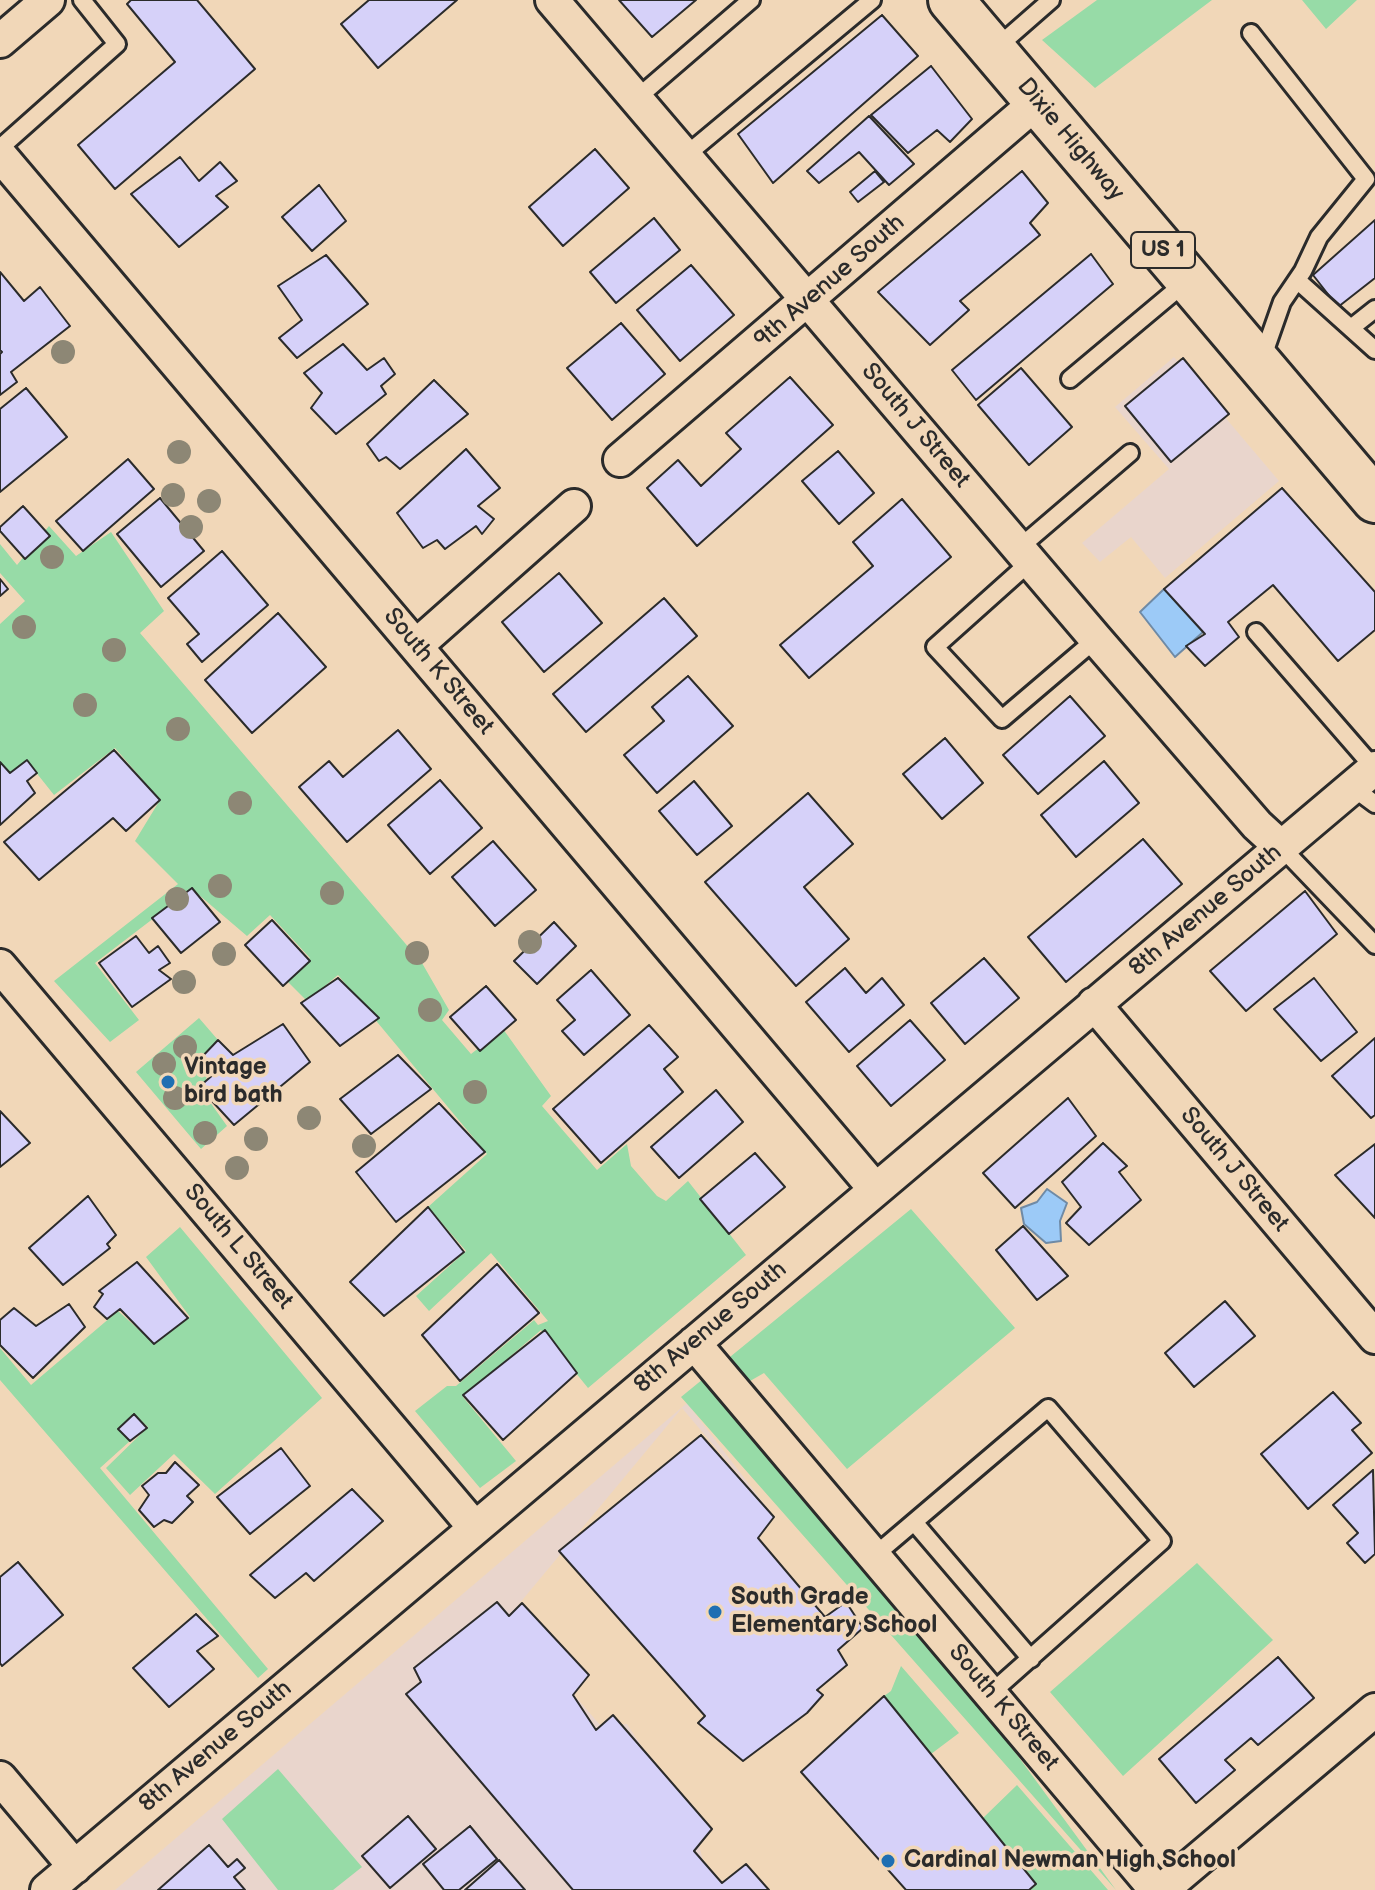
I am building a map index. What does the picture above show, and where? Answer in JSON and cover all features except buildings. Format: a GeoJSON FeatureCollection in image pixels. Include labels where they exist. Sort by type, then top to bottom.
{"type":"FeatureCollection","features":[{"type":"Feature","properties":{"kind":"main road","name":"Dixie Highway"},"geometry":{"type":"LineString","coordinates":[[951,0],[1375,500]]}},
{"type":"Feature","properties":{"kind":"street"},"geometry":{"type":"LineString","coordinates":[[0,41],[48,0]]}},
{"type":"Feature","properties":{"kind":"street","name":"South J Street"},"geometry":{"type":"LineString","coordinates":[[552,0],[1096,639],[1257,825],[1282,848]]}},
{"type":"Feature","properties":{"kind":"street","name":"9th Avenue South"},"geometry":{"type":"LineString","coordinates":[[620,460],[1037,102]]}},
{"type":"Feature","properties":{"kind":"street","name":"South K Street"},"geometry":{"type":"LineString","coordinates":[[0,155],[875,1189]]}},
{"type":"Feature","properties":{"kind":"street"},"geometry":{"type":"LineString","coordinates":[[416,646],[574,506]]}},
{"type":"Feature","properties":{"kind":"street","name":"8th Avenue South"},"geometry":{"type":"LineString","coordinates":[[47,1890],[1094,1004],[1282,848],[1369,782]]}},
{"type":"Feature","properties":{"kind":"street","name":"South L Street"},"geometry":{"type":"LineString","coordinates":[[0,966],[475,1528]]}},
{"type":"Feature","properties":{"kind":"street","name":"South J Street"},"geometry":{"type":"LineString","coordinates":[[1094,1004],[1375,1337]]}},
{"type":"Feature","properties":{"kind":"street","name":"South K Street"},"geometry":{"type":"LineString","coordinates":[[694,1343],[1159,1890]]}},
{"type":"Feature","properties":{"kind":"street"},"geometry":{"type":"LineString","coordinates":[[1159,1890],[1375,1710]]}},
{"type":"Feature","properties":{"kind":"street"},"geometry":{"type":"LineString","coordinates":[[0,1778],[75,1867]]}},
{"type":"Feature","properties":{"kind":"lane"},"geometry":{"type":"LineString","coordinates":[[0,148],[117,44],[82,0]]}},
{"type":"Feature","properties":{"kind":"lane"},"geometry":{"type":"LineString","coordinates":[[636,99],[751,0]]}},
{"type":"Feature","properties":{"kind":"lane"},"geometry":{"type":"LineString","coordinates":[[685,156],[872,0]]}},
{"type":"Feature","properties":{"kind":"lane"},"geometry":{"type":"LineString","coordinates":[[994,50],[1051,0]]}},
{"type":"Feature","properties":{"kind":"lane"},"geometry":{"type":"LineString","coordinates":[[1251,33],[1366,179],[1319,237],[1282,302],[1260,365]]}},
{"type":"Feature","properties":{"kind":"lane"},"geometry":{"type":"LineString","coordinates":[[1070,379],[1188,280]]}},
{"type":"Feature","properties":{"kind":"lane"},"geometry":{"type":"LineString","coordinates":[[1297,280],[1375,350]]}},
{"type":"Feature","properties":{"kind":"lane"},"geometry":{"type":"LineString","coordinates":[[1351,328],[1375,309]]}},
{"type":"Feature","properties":{"kind":"lane"},"geometry":{"type":"LineString","coordinates":[[1096,639],[1002,719],[935,647],[1024,555],[1130,453]]}},
{"type":"Feature","properties":{"kind":"lane"},"geometry":{"type":"LineString","coordinates":[[1256,632],[1369,782]]}},
{"type":"Feature","properties":{"kind":"lane"},"geometry":{"type":"LineString","coordinates":[[1282,848],[1375,945]]}},
{"type":"Feature","properties":{"kind":"lane"},"geometry":{"type":"LineString","coordinates":[[874,1556],[1048,1408],[1162,1541],[990,1694]]}},
{"type":"Feature","properties":{"kind":"lane"},"geometry":{"type":"LineString","coordinates":[[914,1522],[1031,1659]]}},
{"type":"Feature","properties":{"kind":"shaded area"},"geometry":{"type":"Polygon","coordinates":[[[1174,357],[1279,481],[1165,578],[1131,537],[1100,562],[1082,543],[1169,469],[1115,407],[1174,357]]]}},
{"type":"Feature","properties":{"kind":"shaded area"},"geometry":{"type":"Polygon","coordinates":[[[687,1403],[774,1517],[682,1408],[514,1610],[522,1603],[589,1675],[574,1695],[601,1726],[627,1724],[707,1835],[699,1845],[703,1861],[722,1883],[752,1871],[769,1890],[115,1890],[687,1403]]]}},
{"type":"Feature","properties":{"kind":"green space"},"geometry":{"type":"Polygon","coordinates":[[[1097,0],[1212,0],[1095,88],[1042,40],[1097,0]]]}},
{"type":"Feature","properties":{"kind":"green space"},"geometry":{"type":"Polygon","coordinates":[[[1302,0],[1357,0],[1326,29],[1302,0]]]}},
{"type":"Feature","properties":{"kind":"green space"},"geometry":{"type":"Polygon","coordinates":[[[49,526],[76,556],[111,532],[164,611],[140,633],[422,963],[449,1010],[442,1020],[471,1054],[503,1029],[551,1096],[542,1106],[597,1170],[627,1144],[631,1166],[657,1196],[666,1201],[688,1181],[746,1255],[588,1388],[541,1330],[463,1397],[516,1461],[480,1488],[415,1411],[447,1386],[456,1386],[534,1320],[538,1325],[548,1321],[491,1253],[429,1311],[416,1296],[466,1251],[428,1207],[487,1154],[338,975],[307,1001],[287,981],[310,958],[270,915],[247,936],[192,889],[95,963],[139,1020],[110,1042],[54,981],[178,884],[135,841],[160,800],[115,748],[54,795],[27,761],[10,773],[0,762],[0,624],[25,601],[0,573],[0,544],[17,565],[49,526]]]}},
{"type":"Feature","properties":{"kind":"green space"},"geometry":{"type":"Polygon","coordinates":[[[199,1018],[218,1040],[199,1060],[208,1070],[200,1088],[227,1126],[201,1149],[136,1072],[199,1018]]]}},
{"type":"Feature","properties":{"kind":"green space"},"geometry":{"type":"Polygon","coordinates":[[[911,1209],[1015,1328],[847,1469],[764,1373],[750,1381],[730,1363],[1116,1890],[681,1397],[911,1209]]]}},
{"type":"Feature","properties":{"kind":"green space"},"geometry":{"type":"Polygon","coordinates":[[[180,1227],[322,1398],[215,1494],[174,1454],[130,1495],[106,1468],[148,1427],[135,1415],[118,1429],[130,1441],[100,1468],[268,1669],[258,1678],[0,1380],[0,1348],[31,1385],[118,1311],[155,1344],[190,1317],[146,1257],[180,1227]]]}},
{"type":"Feature","properties":{"kind":"green space"},"geometry":{"type":"Polygon","coordinates":[[[1197,1563],[1273,1640],[1123,1776],[1050,1692],[1197,1563]]]}},
{"type":"Feature","properties":{"kind":"green space"},"geometry":{"type":"Polygon","coordinates":[[[901,1666],[959,1733],[931,1754],[884,1696],[891,1691],[901,1666]]]}},
{"type":"Feature","properties":{"kind":"green space"},"geometry":{"type":"Polygon","coordinates":[[[278,1769],[362,1867],[333,1890],[278,1890],[222,1819],[278,1769]]]}},
{"type":"Feature","properties":{"kind":"green space"},"geometry":{"type":"Polygon","coordinates":[[[1017,1785],[1108,1890],[1029,1890],[1036,1883],[983,1818],[1017,1785]]]}},
{"type":"Feature","properties":{"kind":"water"},"geometry":{"type":"Polygon","coordinates":[[[1164,589],[1203,632],[1175,657],[1140,612],[1164,589]]]}},
{"type":"Feature","properties":{"kind":"water"},"geometry":{"type":"Polygon","coordinates":[[[1047,1189],[1067,1203],[1060,1221],[1061,1241],[1046,1243],[1024,1224],[1021,1208],[1037,1202],[1047,1189]]]}},
{"type":"Feature","properties":{"kind":"place","name":"Vintage bird bath"},"geometry":{"type":"Point","coordinates":[168,1082]}},
{"type":"Feature","properties":{"kind":"place","name":"South Grade Elementary School"},"geometry":{"type":"Point","coordinates":[715,1612]}},
{"type":"Feature","properties":{"kind":"place","name":"Cardinal Newman High School"},"geometry":{"type":"Point","coordinates":[888,1861]}}]}
